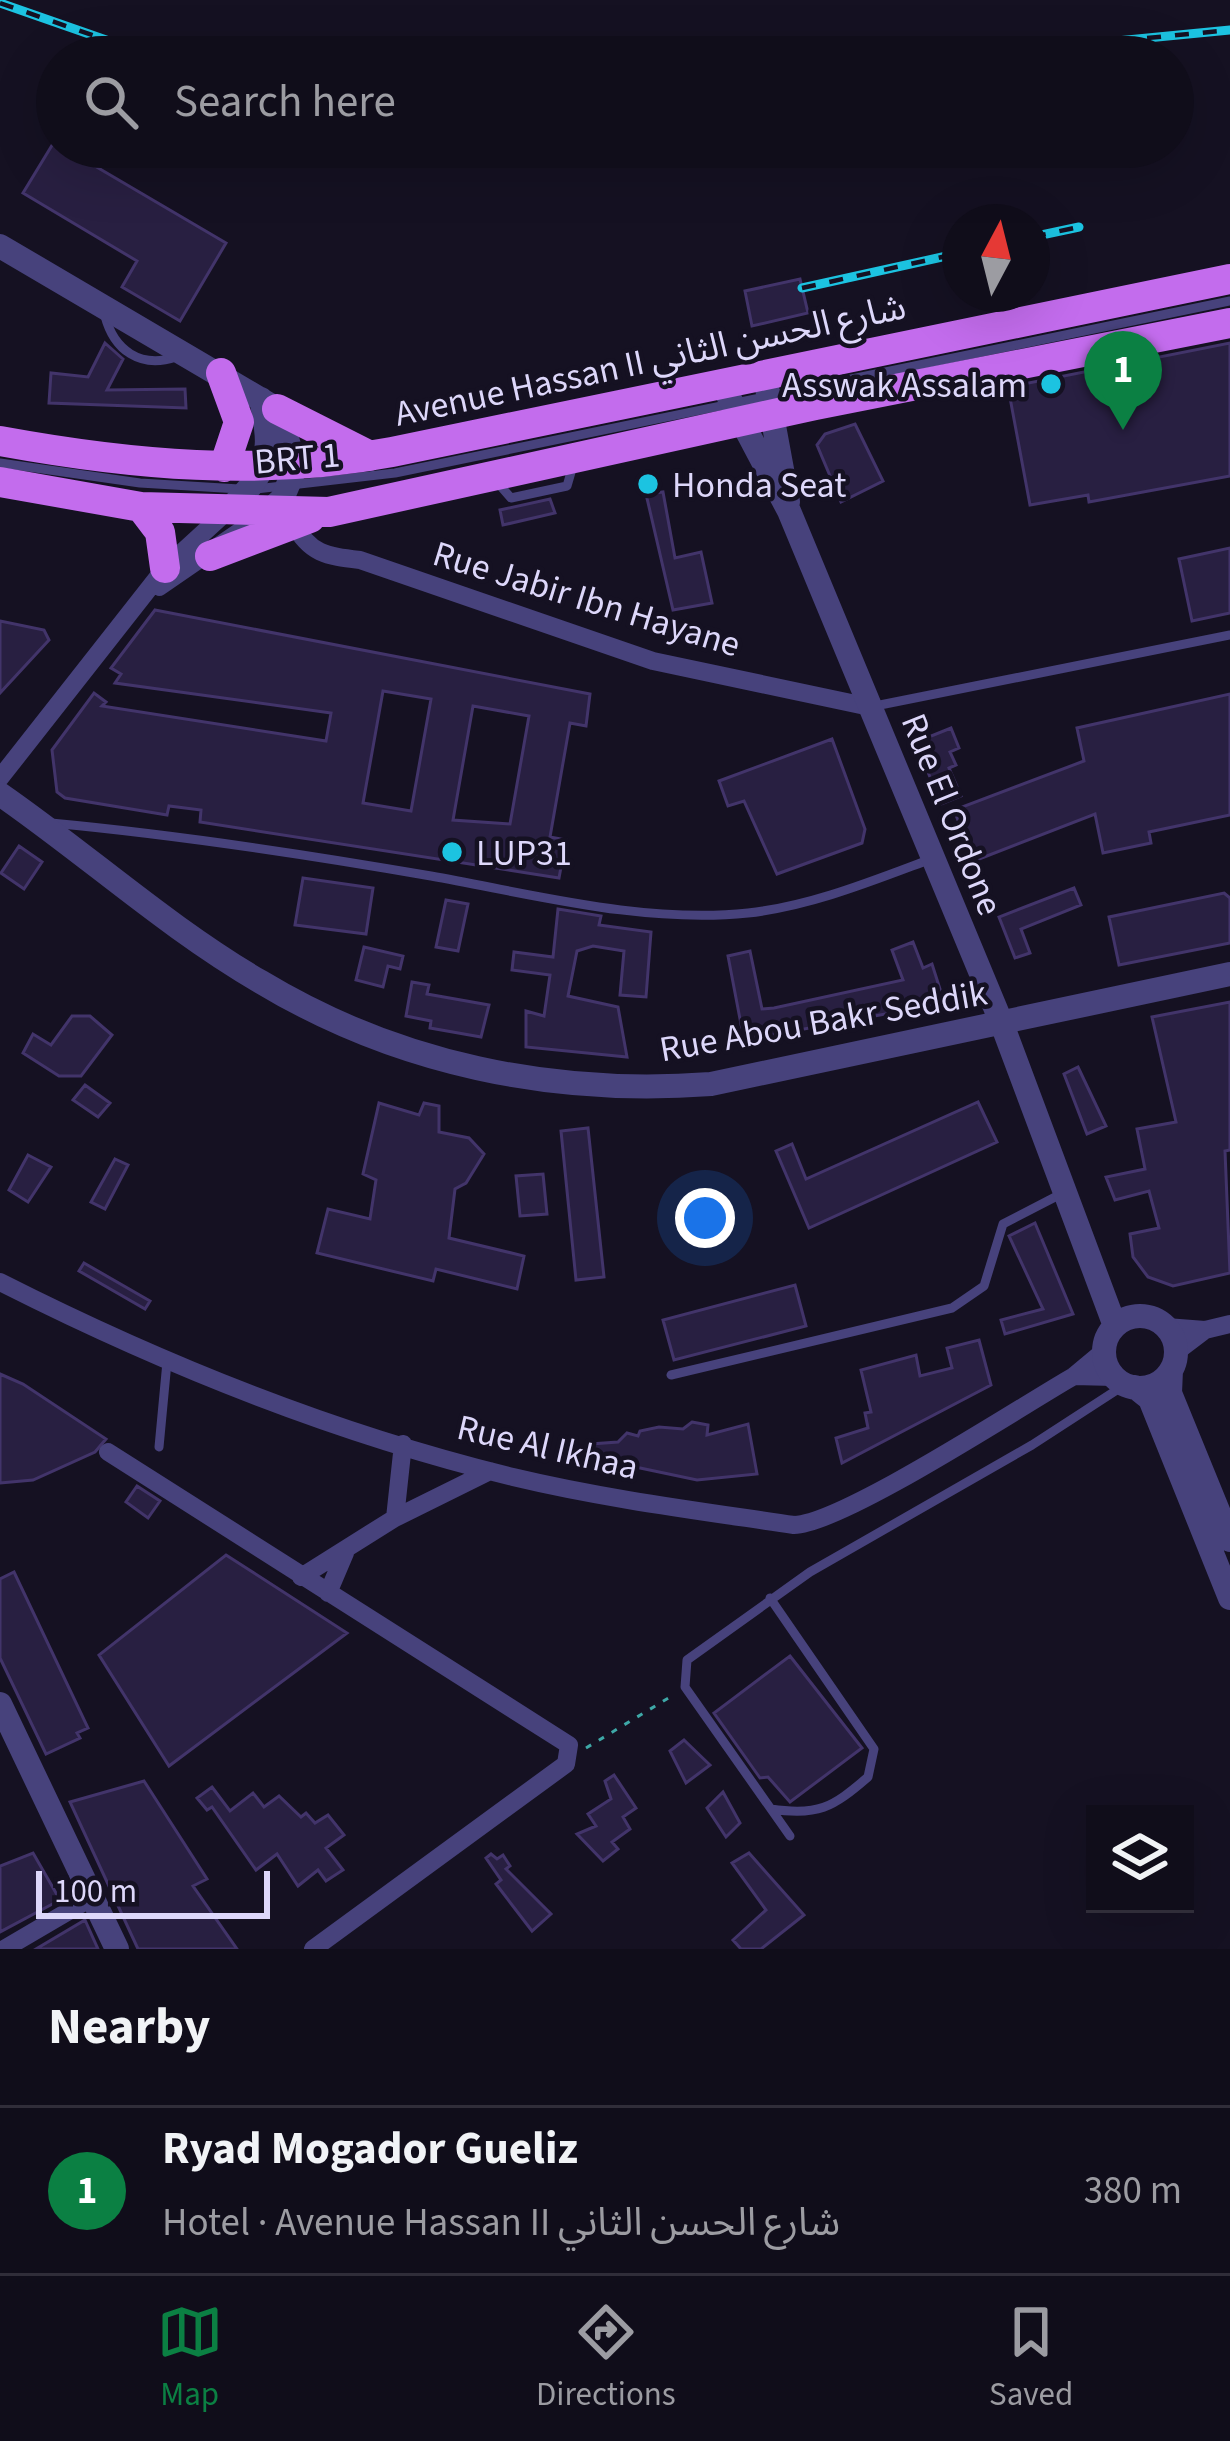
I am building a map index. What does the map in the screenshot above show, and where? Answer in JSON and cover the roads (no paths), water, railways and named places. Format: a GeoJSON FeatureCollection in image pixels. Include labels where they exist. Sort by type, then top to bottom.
{"type":"FeatureCollection","features":[{"type":"Feature","properties":{"kind":"main road","name":"Avenue Hassan II شارع الحسن الثاني"},"geometry":{"type":"LineString","coordinates":[[277,491],[370,456],[731,404],[1230,280]]}},
{"type":"Feature","properties":{"kind":"main road","name":"Avenue Hassan II شارع الحسن الثاني"},"geometry":{"type":"LineString","coordinates":[[769,396],[1230,322]]}},
{"type":"Feature","properties":{"kind":"main road"},"geometry":{"type":"LineString","coordinates":[[221,373],[238,422],[224,467]]}},
{"type":"Feature","properties":{"kind":"main road"},"geometry":{"type":"LineString","coordinates":[[269,404],[370,456]]}},
{"type":"Feature","properties":{"kind":"main road","name":"Avenue Hassan II شارع الحسن الثاني"},"geometry":{"type":"LineString","coordinates":[[277,491],[329,512],[575,457],[731,404]]}},
{"type":"Feature","properties":{"kind":"main road"},"geometry":{"type":"LineString","coordinates":[[0,441],[116,460],[224,467],[277,491]]}},
{"type":"Feature","properties":{"kind":"main road"},"geometry":{"type":"LineString","coordinates":[[0,482],[141,507],[226,512],[277,491]]}},
{"type":"Feature","properties":{"kind":"main road"},"geometry":{"type":"LineString","coordinates":[[210,556],[235,551],[277,491]]}},
{"type":"Feature","properties":{"kind":"main road"},"geometry":{"type":"LineString","coordinates":[[141,507],[163,540],[158,580]]}},
{"type":"Feature","properties":{"kind":"street"},"geometry":{"type":"LineString","coordinates":[[0,247],[269,404],[277,491]]}},
{"type":"Feature","properties":{"kind":"street","name":"Rue El Ordone"},"geometry":{"type":"LineString","coordinates":[[769,396],[789,511]]}},
{"type":"Feature","properties":{"kind":"street","name":"Rue El Ordone"},"geometry":{"type":"LineString","coordinates":[[731,404],[789,511],[1003,1024],[1101,1279],[1114,1326]]}},
{"type":"Feature","properties":{"kind":"street","name":"Rue Jabir Ibn Hayane"},"geometry":{"type":"LineString","coordinates":[[277,491],[307,548],[322,555],[360,560],[653,661],[870,707]]}},
{"type":"Feature","properties":{"kind":"street"},"geometry":{"type":"LineString","coordinates":[[0,778],[158,580],[226,512]]}},
{"type":"Feature","properties":{"kind":"street"},"geometry":{"type":"LineString","coordinates":[[158,580],[210,556]]}},
{"type":"Feature","properties":{"kind":"street","name":"Rue Abou Bakr Seddik"},"geometry":{"type":"LineString","coordinates":[[0,794],[262,983],[385,1042],[502,1076],[651,1088],[711,1084],[1230,974]]}},
{"type":"Feature","properties":{"kind":"street","name":"Rue El Ordone"},"geometry":{"type":"LineString","coordinates":[[1101,1279],[1140,1316]]}},
{"type":"Feature","properties":{"kind":"street","name":"Rue Al Ikhaa"},"geometry":{"type":"LineString","coordinates":[[0,1282],[167,1362],[490,1471],[805,1525],[867,1497],[1074,1376],[1104,1351]]}},
{"type":"Feature","properties":{"kind":"street"},"geometry":{"type":"LineString","coordinates":[[1230,1324],[1205,1330],[1166,1327],[1140,1316],[1114,1326],[1104,1351],[1125,1383],[1150,1399],[1230,1598]]}},
{"type":"Feature","properties":{"kind":"street"},"geometry":{"type":"LineString","coordinates":[[1166,1327],[1173,1361],[1171,1393],[1230,1540]]}},
{"type":"Feature","properties":{"kind":"street"},"geometry":{"type":"LineString","coordinates":[[1074,1376],[1159,1382],[1205,1330]]}},
{"type":"Feature","properties":{"kind":"street"},"geometry":{"type":"LineString","coordinates":[[394,1518],[403,1444]]}},
{"type":"Feature","properties":{"kind":"street"},"geometry":{"type":"LineString","coordinates":[[108,1452],[566,1741],[569,1759],[313,1949]]}},
{"type":"Feature","properties":{"kind":"street"},"geometry":{"type":"LineString","coordinates":[[301,1577],[394,1518],[490,1471]]}},
{"type":"Feature","properties":{"kind":"street"},"geometry":{"type":"LineString","coordinates":[[328,1593],[344,1552]]}},
{"type":"Feature","properties":{"kind":"street"},"geometry":{"type":"LineString","coordinates":[[0,1704],[117,1949]]}},
{"type":"Feature","properties":{"kind":"street"},"geometry":{"type":"LineString","coordinates":[[4,1949],[91,1898]]}},
{"type":"Feature","properties":{"kind":"lane"},"geometry":{"type":"LineString","coordinates":[[769,396],[1230,301]]}},
{"type":"Feature","properties":{"kind":"lane","name":"BRT 1"},"geometry":{"type":"LineString","coordinates":[[0,463],[140,483],[277,491],[395,473],[731,404]]}},
{"type":"Feature","properties":{"kind":"lane","name":"Rue Jabir Ibn Hayane"},"geometry":{"type":"LineString","coordinates":[[870,707],[1230,634]]}},
{"type":"Feature","properties":{"kind":"lane"},"geometry":{"type":"LineString","coordinates":[[40,822],[283,849],[560,899],[689,914],[746,913],[791,905],[931,859]]}},
{"type":"Feature","properties":{"kind":"lane"},"geometry":{"type":"LineString","coordinates":[[671,1375],[952,1308],[984,1286],[1003,1224],[1065,1192]]}},
{"type":"Feature","properties":{"kind":"lane"},"geometry":{"type":"LineString","coordinates":[[159,1447],[167,1362]]}},
{"type":"Feature","properties":{"kind":"lane"},"geometry":{"type":"LineString","coordinates":[[790,1836],[685,1688],[686,1660],[770,1598],[1125,1383]]}},
{"type":"Feature","properties":{"kind":"lane"},"geometry":{"type":"LineString","coordinates":[[770,1598],[874,1749],[868,1777],[823,1810],[806,1814],[771,1809]]}},
{"type":"Feature","properties":{"kind":"railway"},"geometry":{"type":"LineString","coordinates":[[0,3],[95,36]]}},
{"type":"Feature","properties":{"kind":"railway"},"geometry":{"type":"LineString","coordinates":[[1168,36],[1230,30]]}},
{"type":"Feature","properties":{"kind":"railway"},"geometry":{"type":"LineString","coordinates":[[1050,233],[1079,227]]}},
{"type":"Feature","properties":{"kind":"railway"},"geometry":{"type":"LineString","coordinates":[[802,288],[942,257]]}},
{"type":"Feature","properties":{"kind":"place","name":"Asswak Assalam"},"geometry":{"type":"Point","coordinates":[1051,384]}},
{"type":"Feature","properties":{"kind":"place","name":"Ryad Mogador Gueliz"},"geometry":{"type":"Point","coordinates":[1123,430]}},
{"type":"Feature","properties":{"kind":"place","name":"Honda Seat"},"geometry":{"type":"Point","coordinates":[648,484]}},
{"type":"Feature","properties":{"kind":"place","name":"LUP31"},"geometry":{"type":"Point","coordinates":[452,852]}}]}
